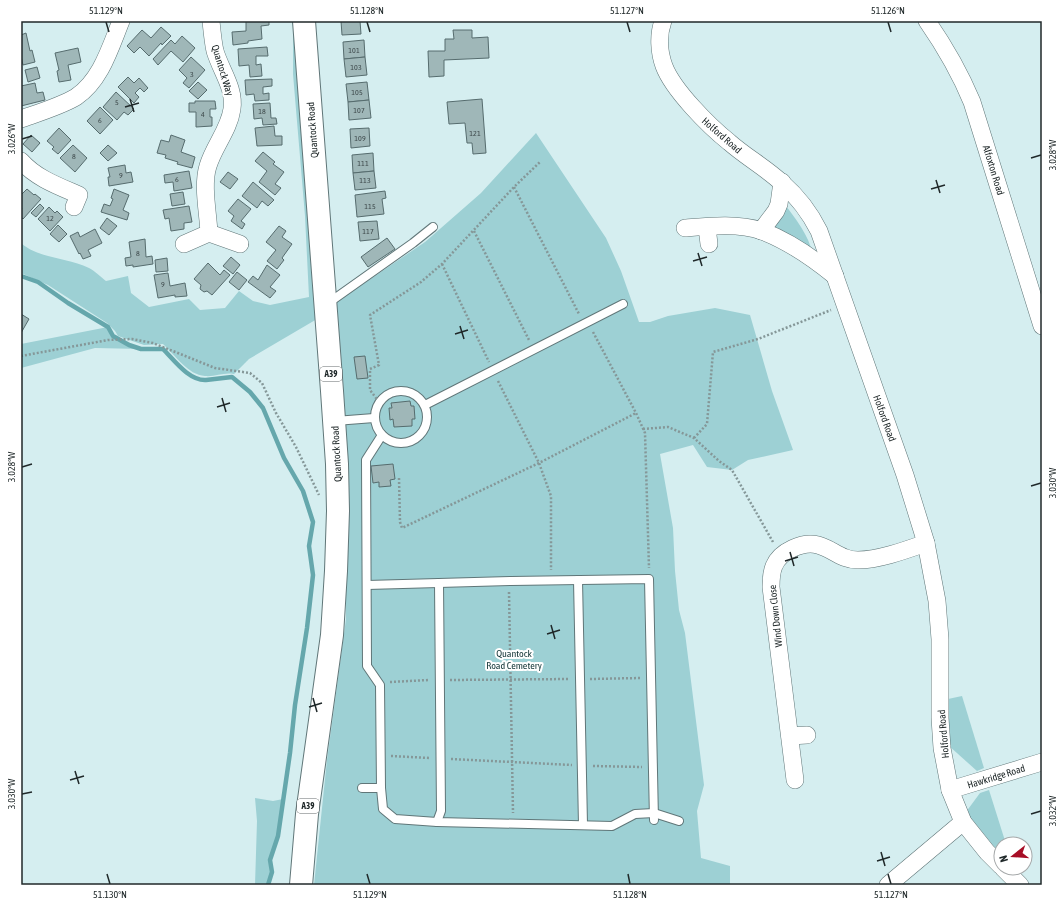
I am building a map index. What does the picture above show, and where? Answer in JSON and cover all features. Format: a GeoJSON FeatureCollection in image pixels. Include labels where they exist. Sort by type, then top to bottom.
{"type":"FeatureCollection","features":[{"type":"Feature","properties":{"kind":"main road","name":"Quantock Road"},"geometry":{"type":"LineString","coordinates":[[301,885],[307,814],[334,615],[338,496],[334,421],[304,21]]}},
{"type":"Feature","properties":{"kind":"street"},"geometry":{"type":"LineString","coordinates":[[21,119],[65,102],[84,90],[101,69],[121,21]]}},
{"type":"Feature","properties":{"kind":"street","name":"Quantock Way"},"geometry":{"type":"LineString","coordinates":[[207,21],[215,51],[230,87],[232,99],[232,110],[229,123],[209,165],[206,181],[209,233]]}},
{"type":"Feature","properties":{"kind":"street","name":"Holford Road"},"geometry":{"type":"LineString","coordinates":[[663,21],[659,49],[664,67],[673,83],[706,122],[729,143],[782,182],[812,217],[819,231],[902,467],[926,543],[937,602],[940,639],[940,718],[942,748],[950,790],[963,822],[993,858]]}},
{"type":"Feature","properties":{"kind":"street","name":"Alfoxton Road"},"geometry":{"type":"LineString","coordinates":[[927,21],[943,44],[956,67],[972,102],[1042,326]]}},
{"type":"Feature","properties":{"kind":"street"},"geometry":{"type":"LineString","coordinates":[[21,160],[45,180],[79,195]]}},
{"type":"Feature","properties":{"kind":"street"},"geometry":{"type":"LineString","coordinates":[[761,231],[776,211],[779,204],[782,182]]}},
{"type":"Feature","properties":{"kind":"street"},"geometry":{"type":"LineString","coordinates":[[707,227],[709,244]]}},
{"type":"Feature","properties":{"kind":"street"},"geometry":{"type":"LineString","coordinates":[[685,228],[737,227],[761,231],[802,252],[835,276]]}},
{"type":"Feature","properties":{"kind":"street"},"geometry":{"type":"LineString","coordinates":[[184,244],[209,233],[240,244]]}},
{"type":"Feature","properties":{"kind":"street","name":"Wind Down Close"},"geometry":{"type":"LineString","coordinates":[[795,780],[771,588],[771,575],[774,564],[791,549],[801,546],[817,545],[830,550],[838,556],[859,560],[906,550],[926,543]]}},
{"type":"Feature","properties":{"kind":"street"},"geometry":{"type":"LineString","coordinates":[[790,736],[807,735]]}},
{"type":"Feature","properties":{"kind":"street","name":"Hawkridge Road"},"geometry":{"type":"LineString","coordinates":[[950,790],[1042,762]]}},
{"type":"Feature","properties":{"kind":"street"},"geometry":{"type":"LineString","coordinates":[[888,885],[963,822]]}},
{"type":"Feature","properties":{"kind":"street","name":"Holford Road"},"geometry":{"type":"LineString","coordinates":[[1011,876],[1020,885]]}},
{"type":"Feature","properties":{"kind":"lane"},"geometry":{"type":"LineString","coordinates":[[325,306],[433,227]]}},
{"type":"Feature","properties":{"kind":"lane"},"geometry":{"type":"LineString","coordinates":[[425,404],[623,304]]}},
{"type":"Feature","properties":{"kind":"lane"},"geometry":{"type":"LineString","coordinates":[[403,390],[411,392],[419,397],[425,404],[427,413],[425,429],[413,441],[396,443],[388,440],[377,428],[374,418],[375,410],[379,402],[390,393],[403,390]]}},
{"type":"Feature","properties":{"kind":"lane"},"geometry":{"type":"LineString","coordinates":[[334,421],[374,418]]}},
{"type":"Feature","properties":{"kind":"lane"},"geometry":{"type":"LineString","coordinates":[[382,435],[366,460],[367,666],[380,685],[381,788],[383,809],[395,819],[437,822],[612,826],[635,814],[654,816],[679,822]]}},
{"type":"Feature","properties":{"kind":"lane"},"geometry":{"type":"LineString","coordinates":[[367,585],[649,579],[654,816]]}},
{"type":"Feature","properties":{"kind":"lane"},"geometry":{"type":"LineString","coordinates":[[578,580],[583,825]]}},
{"type":"Feature","properties":{"kind":"lane"},"geometry":{"type":"LineString","coordinates":[[437,822],[441,811],[439,583]]}},
{"type":"Feature","properties":{"kind":"lane"},"geometry":{"type":"LineString","coordinates":[[362,788],[381,788]]}},
{"type":"Feature","properties":{"kind":"path"},"geometry":{"type":"LineString","coordinates":[[379,402],[370,390],[370,369],[379,364],[370,315],[421,282],[442,264],[514,187],[541,161]]}},
{"type":"Feature","properties":{"kind":"path"},"geometry":{"type":"LineString","coordinates":[[514,187],[636,413],[645,434],[649,579]]}},
{"type":"Feature","properties":{"kind":"path"},"geometry":{"type":"LineString","coordinates":[[474,231],[534,349]]}},
{"type":"Feature","properties":{"kind":"path"},"geometry":{"type":"LineString","coordinates":[[442,264],[539,463],[552,496],[551,580]]}},
{"type":"Feature","properties":{"kind":"path"},"geometry":{"type":"LineString","coordinates":[[694,438],[708,424],[713,352],[758,339],[844,305]]}},
{"type":"Feature","properties":{"kind":"path"},"geometry":{"type":"LineString","coordinates":[[21,356],[108,340],[132,339],[152,343],[215,368],[250,372],[262,383],[276,413],[296,446],[320,498]]}},
{"type":"Feature","properties":{"kind":"path"},"geometry":{"type":"LineString","coordinates":[[399,478],[400,522],[402,528],[539,463],[636,413]]}},
{"type":"Feature","properties":{"kind":"path"},"geometry":{"type":"LineString","coordinates":[[643,429],[668,427],[694,438],[719,461],[732,470],[781,557]]}},
{"type":"Feature","properties":{"kind":"path"},"geometry":{"type":"LineString","coordinates":[[508,581],[513,762],[513,824]]}},
{"type":"Feature","properties":{"kind":"path"},"geometry":{"type":"LineString","coordinates":[[378,682],[651,678]]}},
{"type":"Feature","properties":{"kind":"path"},"geometry":{"type":"LineString","coordinates":[[381,755],[582,766],[653,768]]}},
{"type":"Feature","properties":{"kind":"green space"},"geometry":{"type":"Polygon","coordinates":[[[292,21],[296,21],[317,319],[249,359],[234,374],[205,376],[199,375],[187,368],[163,344],[144,345],[118,336],[107,323],[48,285],[21,273],[21,243],[36,252],[80,264],[89,268],[106,281],[128,276],[131,293],[149,307],[189,299],[200,310],[225,308],[239,291],[253,301],[270,305],[309,297],[305,216],[293,74],[292,21]]]}},
{"type":"Feature","properties":{"kind":"green space","name":"Quantock Road Cemetery"},"geometry":{"type":"Polygon","coordinates":[[[536,133],[606,238],[621,271],[639,322],[650,322],[668,316],[715,308],[750,315],[772,391],[793,450],[748,460],[732,470],[707,467],[693,445],[660,454],[673,528],[679,610],[685,633],[704,785],[697,811],[701,858],[730,866],[730,885],[314,885],[327,760],[346,619],[346,444],[343,379],[335,303],[425,242],[481,193],[536,133]]]}},
{"type":"Feature","properties":{"kind":"green space"},"geometry":{"type":"Polygon","coordinates":[[[783,202],[805,234],[813,255],[771,231],[783,202]]]}},
{"type":"Feature","properties":{"kind":"green space"},"geometry":{"type":"Polygon","coordinates":[[[108,327],[113,336],[120,341],[141,349],[95,348],[21,368],[21,344],[108,327]]]}},
{"type":"Feature","properties":{"kind":"green space"},"geometry":{"type":"Polygon","coordinates":[[[962,696],[984,768],[977,771],[948,745],[948,699],[962,696]]]}},
{"type":"Feature","properties":{"kind":"green space"},"geometry":{"type":"Polygon","coordinates":[[[989,790],[1003,836],[993,836],[993,845],[966,812],[980,793],[989,790]]]}},
{"type":"Feature","properties":{"kind":"green space"},"geometry":{"type":"Polygon","coordinates":[[[255,798],[273,801],[283,799],[278,836],[270,860],[272,872],[268,885],[255,885],[257,821],[255,798]]]}},
{"type":"Feature","properties":{"kind":"building"},"geometry":{"type":"Polygon","coordinates":[[[246,21],[269,21],[269,25],[261,26],[262,39],[233,45],[232,32],[246,31],[246,21]]]}},
{"type":"Feature","properties":{"kind":"building"},"geometry":{"type":"Polygon","coordinates":[[[341,21],[360,21],[361,34],[342,35],[341,21]]]}},
{"type":"Feature","properties":{"kind":"building"},"geometry":{"type":"Polygon","coordinates":[[[161,27],[171,36],[162,45],[161,43],[149,56],[140,47],[134,53],[127,46],[142,30],[151,38],[161,27]]]}},
{"type":"Feature","properties":{"kind":"building"},"geometry":{"type":"Polygon","coordinates":[[[453,30],[472,30],[472,38],[488,37],[489,58],[444,60],[444,76],[429,77],[428,51],[445,51],[445,39],[454,39],[453,30]]]}},
{"type":"Feature","properties":{"kind":"building"},"geometry":{"type":"Polygon","coordinates":[[[26,33],[30,51],[32,50],[35,62],[23,65],[21,56],[21,35],[26,33]]]}},
{"type":"Feature","properties":{"kind":"building"},"geometry":{"type":"Polygon","coordinates":[[[182,36],[195,48],[183,62],[171,51],[158,65],[153,59],[171,40],[175,44],[182,36]]]}},
{"type":"Feature","properties":{"kind":"building"},"geometry":{"type":"Polygon","coordinates":[[[364,40],[365,57],[344,59],[343,42],[364,40]]]}},
{"type":"Feature","properties":{"kind":"building"},"geometry":{"type":"Polygon","coordinates":[[[267,47],[268,56],[256,56],[256,65],[261,64],[262,76],[250,77],[249,65],[239,66],[238,49],[267,47]]]}},
{"type":"Feature","properties":{"kind":"building"},"geometry":{"type":"Polygon","coordinates":[[[78,48],[81,62],[68,65],[71,80],[59,82],[57,71],[59,70],[55,53],[78,48]]]}},
{"type":"Feature","properties":{"kind":"building"},"geometry":{"type":"Polygon","coordinates":[[[191,57],[205,70],[189,88],[183,83],[187,78],[179,70],[191,57]]]}},
{"type":"Feature","properties":{"kind":"building"},"geometry":{"type":"Polygon","coordinates":[[[365,57],[367,75],[346,77],[344,59],[365,57]]]}},
{"type":"Feature","properties":{"kind":"building"},"geometry":{"type":"Polygon","coordinates":[[[37,67],[40,78],[28,82],[25,70],[37,67]]]}},
{"type":"Feature","properties":{"kind":"building"},"geometry":{"type":"Polygon","coordinates":[[[128,77],[134,83],[139,78],[148,88],[144,92],[140,88],[135,93],[139,97],[134,103],[118,87],[128,77]]]}},
{"type":"Feature","properties":{"kind":"building"},"geometry":{"type":"Polygon","coordinates":[[[272,79],[272,86],[263,87],[263,94],[269,93],[269,100],[255,101],[254,94],[246,95],[245,80],[272,79]]]}},
{"type":"Feature","properties":{"kind":"building"},"geometry":{"type":"Polygon","coordinates":[[[198,82],[207,90],[198,99],[189,91],[198,82]]]}},
{"type":"Feature","properties":{"kind":"building"},"geometry":{"type":"Polygon","coordinates":[[[367,82],[369,100],[348,102],[346,84],[367,82]]]}},
{"type":"Feature","properties":{"kind":"building"},"geometry":{"type":"Polygon","coordinates":[[[35,83],[37,93],[43,92],[45,100],[21,106],[21,86],[35,83]]]}},
{"type":"Feature","properties":{"kind":"building"},"geometry":{"type":"Polygon","coordinates":[[[116,92],[134,109],[128,115],[124,112],[117,120],[103,107],[116,92]]]}},
{"type":"Feature","properties":{"kind":"building"},"geometry":{"type":"Polygon","coordinates":[[[482,99],[486,153],[473,154],[472,143],[467,143],[465,123],[449,124],[447,102],[482,99]]]}},
{"type":"Feature","properties":{"kind":"building"},"geometry":{"type":"Polygon","coordinates":[[[369,100],[371,118],[349,120],[348,102],[369,100]]]}},
{"type":"Feature","properties":{"kind":"building"},"geometry":{"type":"Polygon","coordinates":[[[195,101],[215,101],[216,109],[210,109],[212,126],[196,127],[196,112],[189,112],[189,103],[195,103],[195,101]]]}},
{"type":"Feature","properties":{"kind":"building"},"geometry":{"type":"Polygon","coordinates":[[[270,103],[271,118],[276,118],[277,124],[263,125],[262,118],[254,119],[253,104],[270,103]]]}},
{"type":"Feature","properties":{"kind":"building"},"geometry":{"type":"Polygon","coordinates":[[[100,107],[113,120],[100,134],[87,121],[100,107]]]}},
{"type":"Feature","properties":{"kind":"building"},"geometry":{"type":"Polygon","coordinates":[[[274,126],[275,136],[282,136],[282,145],[257,146],[255,128],[274,126]]]}},
{"type":"Feature","properties":{"kind":"building"},"geometry":{"type":"Polygon","coordinates":[[[59,128],[71,140],[58,154],[52,149],[54,147],[47,141],[59,128]]]}},
{"type":"Feature","properties":{"kind":"building"},"geometry":{"type":"Polygon","coordinates":[[[369,128],[370,146],[351,148],[350,129],[369,128]]]}},
{"type":"Feature","properties":{"kind":"building"},"geometry":{"type":"Polygon","coordinates":[[[31,135],[40,143],[32,152],[23,144],[31,135]]]}},
{"type":"Feature","properties":{"kind":"building"},"geometry":{"type":"Polygon","coordinates":[[[171,135],[185,140],[181,152],[195,157],[192,168],[177,164],[178,162],[165,158],[166,155],[157,153],[161,140],[169,142],[171,135]]]}},
{"type":"Feature","properties":{"kind":"building"},"geometry":{"type":"Polygon","coordinates":[[[73,145],[87,158],[75,172],[60,158],[73,145]]]}},
{"type":"Feature","properties":{"kind":"building"},"geometry":{"type":"Polygon","coordinates":[[[108,145],[117,153],[108,161],[100,153],[108,145]]]}},
{"type":"Feature","properties":{"kind":"building"},"geometry":{"type":"Polygon","coordinates":[[[263,152],[275,162],[273,164],[284,172],[275,184],[281,188],[275,195],[259,182],[267,171],[255,161],[263,152]]]}},
{"type":"Feature","properties":{"kind":"building"},"geometry":{"type":"Polygon","coordinates":[[[373,153],[374,171],[353,173],[352,155],[373,153]]]}},
{"type":"Feature","properties":{"kind":"building"},"geometry":{"type":"Polygon","coordinates":[[[125,165],[126,173],[131,172],[133,182],[109,186],[108,177],[110,177],[108,168],[125,165]]]}},
{"type":"Feature","properties":{"kind":"building"},"geometry":{"type":"Polygon","coordinates":[[[189,171],[192,188],[174,191],[173,182],[165,183],[164,175],[189,171]]]}},
{"type":"Feature","properties":{"kind":"building"},"geometry":{"type":"Polygon","coordinates":[[[374,171],[376,188],[355,190],[353,173],[374,171]]]}},
{"type":"Feature","properties":{"kind":"building"},"geometry":{"type":"Polygon","coordinates":[[[228,172],[238,179],[230,189],[220,182],[228,172]]]}},
{"type":"Feature","properties":{"kind":"building"},"geometry":{"type":"Polygon","coordinates":[[[253,182],[274,200],[268,206],[262,201],[257,208],[242,196],[253,182]]]}},
{"type":"Feature","properties":{"kind":"building"},"geometry":{"type":"Polygon","coordinates":[[[27,189],[41,199],[23,219],[21,217],[21,195],[27,189]]]}},
{"type":"Feature","properties":{"kind":"building"},"geometry":{"type":"Polygon","coordinates":[[[114,189],[129,195],[123,210],[129,213],[127,220],[101,212],[104,204],[110,206],[113,199],[111,198],[114,189]]]}},
{"type":"Feature","properties":{"kind":"building"},"geometry":{"type":"Polygon","coordinates":[[[385,191],[386,198],[382,199],[384,214],[357,217],[355,195],[385,191]]]}},
{"type":"Feature","properties":{"kind":"building"},"geometry":{"type":"Polygon","coordinates":[[[183,192],[185,204],[172,206],[170,194],[183,192]]]}},
{"type":"Feature","properties":{"kind":"building"},"geometry":{"type":"Polygon","coordinates":[[[238,199],[251,209],[241,221],[245,224],[242,229],[231,221],[234,216],[228,211],[238,199]]]}},
{"type":"Feature","properties":{"kind":"building"},"geometry":{"type":"Polygon","coordinates":[[[40,204],[44,208],[36,217],[31,213],[40,204]]]}},
{"type":"Feature","properties":{"kind":"building"},"geometry":{"type":"Polygon","coordinates":[[[189,206],[192,222],[184,223],[184,229],[171,231],[169,218],[165,219],[163,210],[189,206]]]}},
{"type":"Feature","properties":{"kind":"building"},"geometry":{"type":"Polygon","coordinates":[[[49,207],[55,213],[57,211],[63,217],[50,231],[38,219],[49,207]]]}},
{"type":"Feature","properties":{"kind":"building"},"geometry":{"type":"Polygon","coordinates":[[[107,218],[117,226],[109,235],[100,228],[107,218]]]}},
{"type":"Feature","properties":{"kind":"building"},"geometry":{"type":"Polygon","coordinates":[[[377,221],[379,239],[360,241],[358,222],[377,221]]]}},
{"type":"Feature","properties":{"kind":"building"},"geometry":{"type":"Polygon","coordinates":[[[58,225],[67,234],[59,242],[50,234],[58,225]]]}},
{"type":"Feature","properties":{"kind":"building"},"geometry":{"type":"Polygon","coordinates":[[[279,226],[286,231],[282,237],[292,244],[282,258],[284,260],[277,269],[267,261],[276,250],[266,242],[279,226]]]}},
{"type":"Feature","properties":{"kind":"building"},"geometry":{"type":"Polygon","coordinates":[[[95,229],[102,243],[88,250],[91,256],[83,259],[70,236],[78,232],[80,237],[95,229]]]}},
{"type":"Feature","properties":{"kind":"building"},"geometry":{"type":"Polygon","coordinates":[[[387,238],[395,249],[368,267],[361,257],[387,238]]]}},
{"type":"Feature","properties":{"kind":"building"},"geometry":{"type":"Polygon","coordinates":[[[145,239],[146,257],[152,256],[153,264],[133,267],[133,265],[126,266],[125,258],[131,257],[129,242],[145,239]]]}},
{"type":"Feature","properties":{"kind":"building"},"geometry":{"type":"Polygon","coordinates":[[[231,257],[240,265],[233,274],[223,266],[231,257]]]}},
{"type":"Feature","properties":{"kind":"building"},"geometry":{"type":"Polygon","coordinates":[[[167,258],[168,271],[156,272],[155,260],[167,258]]]}},
{"type":"Feature","properties":{"kind":"building"},"geometry":{"type":"Polygon","coordinates":[[[208,263],[220,275],[224,270],[230,275],[212,295],[207,291],[204,292],[200,289],[201,285],[194,279],[208,263]]]}},
{"type":"Feature","properties":{"kind":"building"},"geometry":{"type":"Polygon","coordinates":[[[267,265],[280,275],[270,287],[276,291],[270,298],[248,282],[253,276],[258,280],[267,265]]]}},
{"type":"Feature","properties":{"kind":"building"},"geometry":{"type":"Polygon","coordinates":[[[237,272],[247,280],[239,290],[229,282],[237,272]]]}},
{"type":"Feature","properties":{"kind":"building"},"geometry":{"type":"Polygon","coordinates":[[[168,273],[170,286],[185,283],[187,296],[175,297],[175,295],[158,298],[154,275],[168,273]]]}},
{"type":"Feature","properties":{"kind":"building"},"geometry":{"type":"Polygon","coordinates":[[[21,314],[29,319],[21,333],[21,314]]]}},
{"type":"Feature","properties":{"kind":"building"},"geometry":{"type":"Polygon","coordinates":[[[365,356],[368,378],[357,379],[354,357],[365,356]]]}},
{"type":"Feature","properties":{"kind":"building"},"geometry":{"type":"Polygon","coordinates":[[[410,401],[411,406],[414,406],[415,419],[412,419],[412,426],[394,427],[393,419],[390,420],[389,408],[392,408],[391,403],[410,401]]]}},
{"type":"Feature","properties":{"kind":"building"},"geometry":{"type":"Polygon","coordinates":[[[393,464],[395,479],[390,480],[391,486],[379,487],[379,482],[373,483],[371,466],[393,464]]]}},
{"type":"Feature","properties":{"kind":"waterway"},"geometry":{"type":"LineString","coordinates":[[21,276],[38,282],[68,303],[108,327],[113,336],[129,345],[141,349],[163,349],[182,369],[194,377],[206,380],[232,377],[250,392],[263,408],[284,458],[303,491],[313,522],[309,546],[313,575],[278,836],[270,860],[272,872],[268,885]]}}]}
